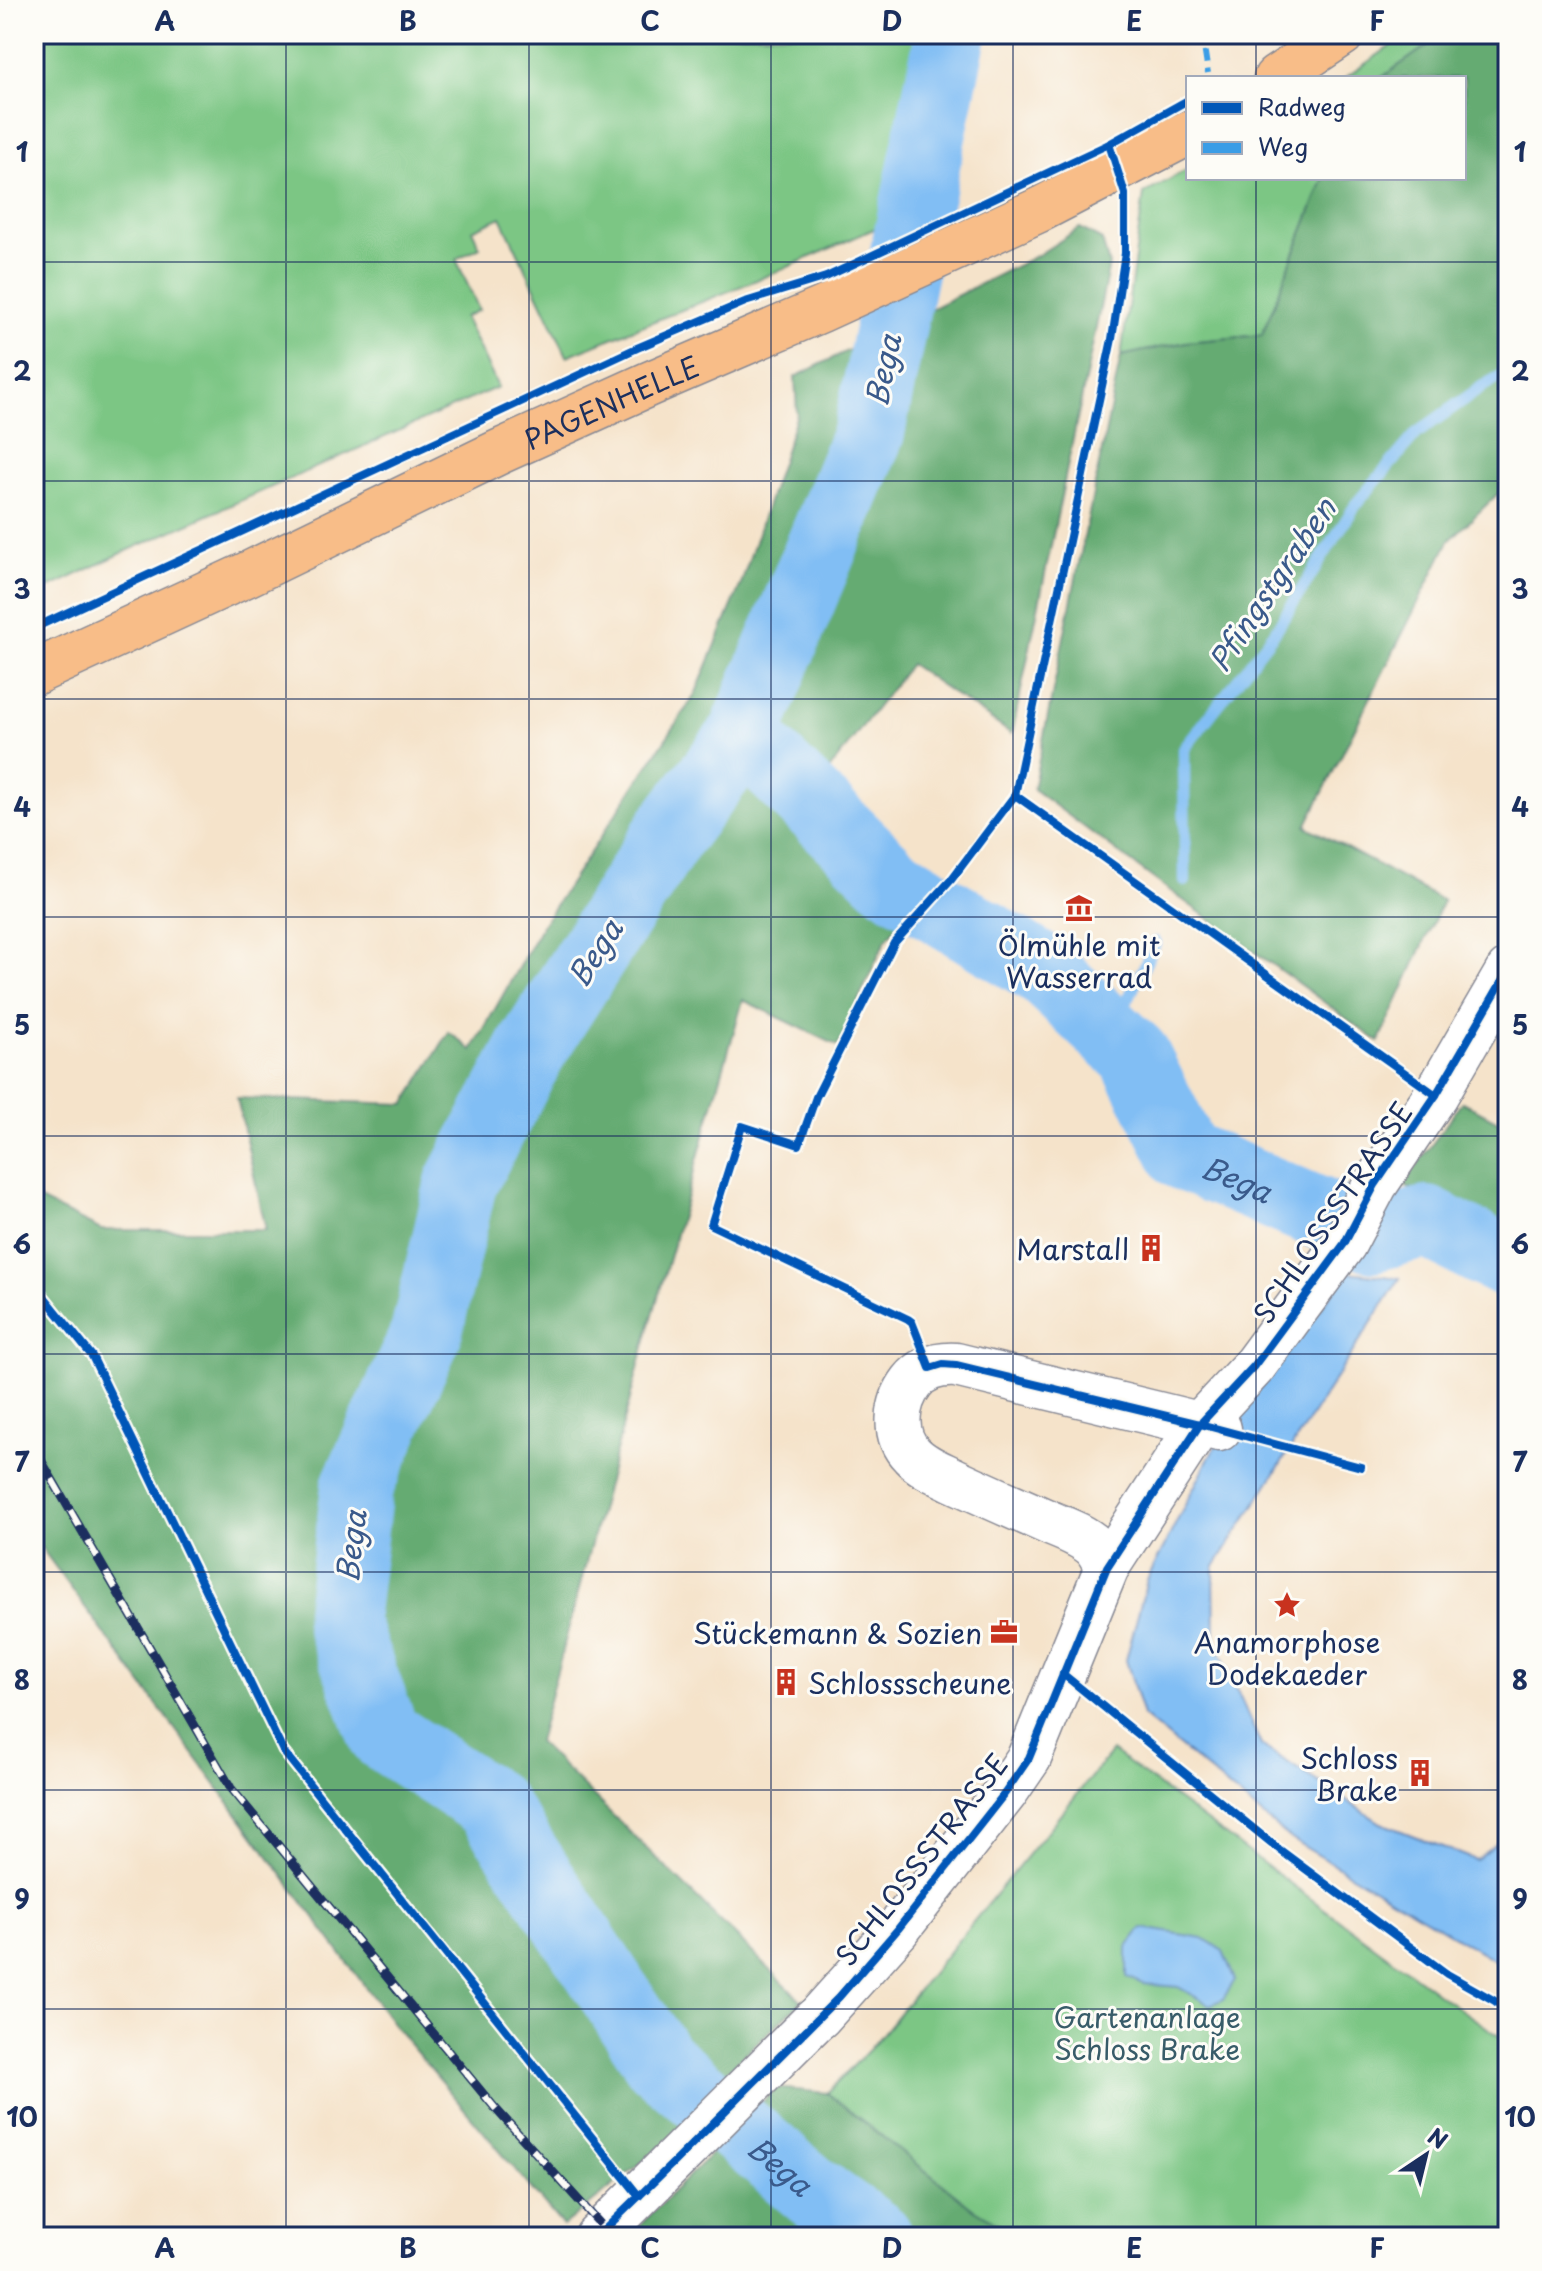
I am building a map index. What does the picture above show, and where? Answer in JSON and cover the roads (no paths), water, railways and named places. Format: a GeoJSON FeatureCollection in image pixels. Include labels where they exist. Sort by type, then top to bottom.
{"type":"FeatureCollection","features":[{"type":"Feature","properties":{"kind":"main road"},"geometry":{"type":"LineString","coordinates":[[1279,76],[1342,34]]}},
{"type":"Feature","properties":{"kind":"main road","name":"PAGENHELLE"},"geometry":{"type":"LineString","coordinates":[[34,673],[248,574],[499,452],[1039,210],[1186,134]]}},
{"type":"Feature","properties":{"kind":"street","name":"SCHLOSSSTRASSE"},"geometry":{"type":"LineString","coordinates":[[597,2237],[817,2018],[898,1929],[1005,1793],[1029,1758],[1107,1567],[1344,1244],[1375,1185],[1436,1095],[1508,971]]}},
{"type":"Feature","properties":{"kind":"street"},"geometry":{"type":"LineString","coordinates":[[1107,1567],[1094,1547],[1079,1536],[982,1493],[913,1457],[904,1445],[899,1428],[898,1409],[906,1390],[917,1376],[930,1368],[943,1364],[956,1365],[1210,1426]]}},
{"type":"Feature","properties":{"kind":"water"},"geometry":{"type":"Polygon","coordinates":[[[1348,1272],[1400,1278],[1214,1568],[1215,1641],[1261,1745],[1381,1823],[1476,1860],[1508,1834],[1508,1968],[1288,1837],[1143,1716],[1126,1660],[1147,1580],[1213,1450],[1348,1272]]]}},
{"type":"Feature","properties":{"kind":"water"},"geometry":{"type":"Polygon","coordinates":[[[1142,1928],[1203,1938],[1223,1951],[1235,1980],[1223,1999],[1210,2005],[1178,1987],[1143,1984],[1127,1977],[1127,1947],[1142,1928]]]}},
{"type":"Feature","properties":{"kind":"waterway","name":"Bega"},"geometry":{"type":"LineString","coordinates":[[951,34],[869,432],[744,736],[890,879],[1043,970],[1134,1055],[1184,1155],[1372,1236],[1427,1222],[1508,1263]]}},
{"type":"Feature","properties":{"kind":"waterway","name":"Pfingstgraben"},"geometry":{"type":"LineString","coordinates":[[1185,881],[1184,749],[1274,633],[1357,503],[1417,433],[1508,372]]}},
{"type":"Feature","properties":{"kind":"waterway","name":"Bega"},"geometry":{"type":"LineString","coordinates":[[744,736],[670,832],[533,1047],[461,1183],[426,1334],[357,1487],[341,1621],[384,1735],[491,1805],[659,2061],[813,2192],[877,2237]]}},
{"type":"Feature","properties":{"kind":"waterway","name":"Pfingstgraben"},"geometry":{"type":"LineString","coordinates":[[1111,1034],[1156,942]]}},
{"type":"Feature","properties":{"kind":"railway"},"geometry":{"type":"LineString","coordinates":[[34,1448],[231,1788],[495,2108],[612,2237]]}},
{"type":"Feature","properties":{"kind":"place","name":"Ölmühle mit Wasserrad"},"geometry":{"type":"Point","coordinates":[1079,908]}},
{"type":"Feature","properties":{"kind":"place","name":"Marstall"},"geometry":{"type":"Point","coordinates":[1151,1248]}},
{"type":"Feature","properties":{"kind":"place","name":"Anamorphose Dodekaeder"},"geometry":{"type":"Point","coordinates":[1287,1605]}},
{"type":"Feature","properties":{"kind":"place","name":"Stückemann & Sozien"},"geometry":{"type":"Point","coordinates":[1004,1632]}},
{"type":"Feature","properties":{"kind":"place","name":"Schlossscheune"},"geometry":{"type":"Point","coordinates":[786,1682]}},
{"type":"Feature","properties":{"kind":"place","name":"Schloss Brake"},"geometry":{"type":"Point","coordinates":[1420,1773]}},
{"type":"Feature","properties":{"kind":"park label","name":"Gartenanlage Schloss Brake"},"geometry":{"type":"Point","coordinates":[1147,2032]}}]}
